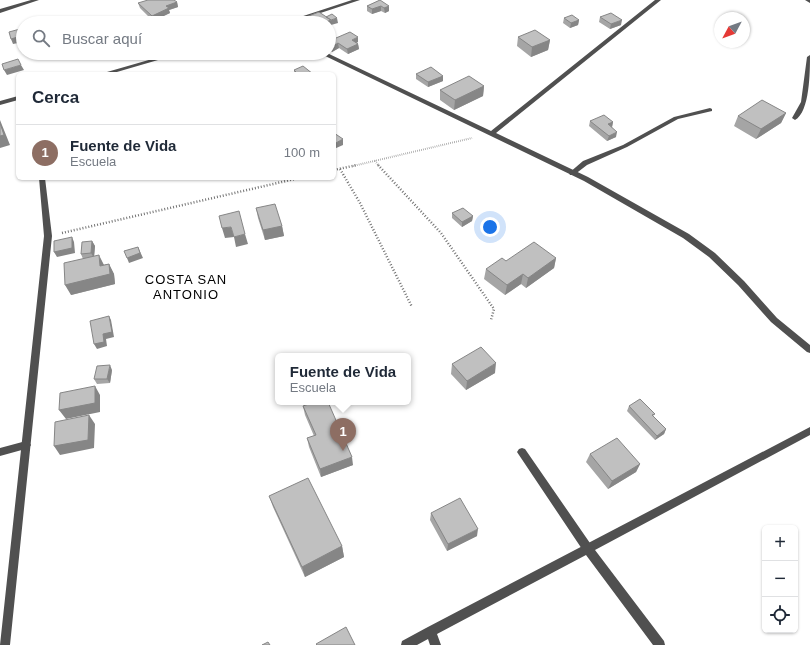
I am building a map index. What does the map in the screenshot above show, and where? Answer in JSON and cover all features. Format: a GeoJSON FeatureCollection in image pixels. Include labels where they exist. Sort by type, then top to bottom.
{"type":"FeatureCollection","features":[{"type":"Feature","properties":{"kind":"street"},"geometry":{"type":"LineString","coordinates":[[0,11],[36,0]]}},
{"type":"Feature","properties":{"kind":"street"},"geometry":{"type":"LineString","coordinates":[[307,16],[357,0]]}},
{"type":"Feature","properties":{"kind":"street"},"geometry":{"type":"LineString","coordinates":[[491,134],[658,0]]}},
{"type":"Feature","properties":{"kind":"street"},"geometry":{"type":"LineString","coordinates":[[796,118],[804,102],[810,57]]}},
{"type":"Feature","properties":{"kind":"street"},"geometry":{"type":"LineString","coordinates":[[110,72],[154,60]]}},
{"type":"Feature","properties":{"kind":"street"},"geometry":{"type":"LineString","coordinates":[[336,60],[572,173],[686,236],[712,255],[741,283],[774,320],[810,350]]}},
{"type":"Feature","properties":{"kind":"street"},"geometry":{"type":"LineString","coordinates":[[0,103],[16,99]]}},
{"type":"Feature","properties":{"kind":"street"},"geometry":{"type":"LineString","coordinates":[[572,173],[585,163],[625,146],[676,118],[710,110]]}},
{"type":"Feature","properties":{"kind":"street"},"geometry":{"type":"LineString","coordinates":[[4,645],[48,236],[42,180]]}},
{"type":"Feature","properties":{"kind":"street"},"geometry":{"type":"LineString","coordinates":[[406,645],[810,431]]}},
{"type":"Feature","properties":{"kind":"street"},"geometry":{"type":"LineString","coordinates":[[0,452],[26,445]]}},
{"type":"Feature","properties":{"kind":"street"},"geometry":{"type":"LineString","coordinates":[[522,452],[588,549],[660,645]]}},
{"type":"Feature","properties":{"kind":"street"},"geometry":{"type":"LineString","coordinates":[[430,632],[436,645]]}},
{"type":"Feature","properties":{"kind":"path"},"geometry":{"type":"LineString","coordinates":[[336,169],[491,134]]}},
{"type":"Feature","properties":{"kind":"path"},"geometry":{"type":"LineString","coordinates":[[375,161],[441,233],[494,309],[491,320]]}},
{"type":"Feature","properties":{"kind":"path"},"geometry":{"type":"LineString","coordinates":[[340,168],[360,203],[412,307]]}},
{"type":"Feature","properties":{"kind":"path"},"geometry":{"type":"LineString","coordinates":[[48,236],[290,180]]}},
{"type":"Feature","properties":{"kind":"building"},"geometry":{"type":"Polygon","coordinates":[[[148,0],[174,0],[177,2],[166,6],[169,8],[152,16],[138,3],[148,0]]]}},
{"type":"Feature","properties":{"kind":"building"},"geometry":{"type":"Polygon","coordinates":[[[380,0],[389,6],[384,8],[381,6],[372,9],[367,6],[380,0]]]}},
{"type":"Feature","properties":{"kind":"building"},"geometry":{"type":"Polygon","coordinates":[[[319,12],[325,16],[308,16],[319,12]]]}},
{"type":"Feature","properties":{"kind":"building"},"geometry":{"type":"Polygon","coordinates":[[[611,13],[622,20],[611,24],[600,17],[611,13]]]}},
{"type":"Feature","properties":{"kind":"building"},"geometry":{"type":"Polygon","coordinates":[[[572,15],[579,20],[571,23],[564,18],[572,15]]]}},
{"type":"Feature","properties":{"kind":"building"},"geometry":{"type":"Polygon","coordinates":[[[16,30],[16,38],[11,39],[9,32],[16,30]]]}},
{"type":"Feature","properties":{"kind":"building"},"geometry":{"type":"Polygon","coordinates":[[[535,30],[550,40],[532,47],[518,37],[535,30]]]}},
{"type":"Feature","properties":{"kind":"building"},"geometry":{"type":"Polygon","coordinates":[[[350,32],[358,37],[352,40],[358,44],[347,49],[338,43],[336,44],[336,38],[350,32]]]}},
{"type":"Feature","properties":{"kind":"building"},"geometry":{"type":"Polygon","coordinates":[[[16,60],[18,60],[21,65],[4,70],[2,64],[16,60]]]}},
{"type":"Feature","properties":{"kind":"building"},"geometry":{"type":"Polygon","coordinates":[[[303,66],[310,72],[296,72],[294,70],[303,66]]]}},
{"type":"Feature","properties":{"kind":"building"},"geometry":{"type":"Polygon","coordinates":[[[431,67],[443,76],[428,82],[416,74],[431,67]]]}},
{"type":"Feature","properties":{"kind":"building"},"geometry":{"type":"Polygon","coordinates":[[[469,76],[484,86],[455,100],[440,90],[469,76]]]}},
{"type":"Feature","properties":{"kind":"building"},"geometry":{"type":"Polygon","coordinates":[[[762,100],[786,113],[761,129],[738,116],[762,100]]]}},
{"type":"Feature","properties":{"kind":"building"},"geometry":{"type":"Polygon","coordinates":[[[604,115],[613,122],[608,124],[617,132],[609,136],[590,121],[604,115]]]}},
{"type":"Feature","properties":{"kind":"building"},"geometry":{"type":"Polygon","coordinates":[[[0,123],[4,135],[0,136],[0,123]]]}},
{"type":"Feature","properties":{"kind":"building"},"geometry":{"type":"Polygon","coordinates":[[[336,134],[343,139],[336,143],[336,134]]]}},
{"type":"Feature","properties":{"kind":"building"},"geometry":{"type":"Polygon","coordinates":[[[275,204],[282,226],[263,230],[256,208],[275,204]]]}},
{"type":"Feature","properties":{"kind":"building"},"geometry":{"type":"Polygon","coordinates":[[[463,208],[473,216],[462,222],[452,213],[463,208]]]}},
{"type":"Feature","properties":{"kind":"building"},"geometry":{"type":"Polygon","coordinates":[[[239,211],[245,234],[234,237],[231,227],[222,228],[219,216],[239,211]]]}},
{"type":"Feature","properties":{"kind":"building"},"geometry":{"type":"Polygon","coordinates":[[[72,237],[72,248],[54,252],[54,241],[72,237]]]}},
{"type":"Feature","properties":{"kind":"building"},"geometry":{"type":"Polygon","coordinates":[[[92,241],[91,253],[81,254],[82,242],[92,241]]]}},
{"type":"Feature","properties":{"kind":"building"},"geometry":{"type":"Polygon","coordinates":[[[534,242],[556,258],[528,278],[523,274],[507,285],[486,269],[502,258],[506,261],[534,242]]]}},
{"type":"Feature","properties":{"kind":"building"},"geometry":{"type":"Polygon","coordinates":[[[138,247],[140,253],[127,258],[124,251],[138,247]]]}},
{"type":"Feature","properties":{"kind":"building"},"geometry":{"type":"Polygon","coordinates":[[[99,255],[100,266],[109,264],[110,274],[65,285],[64,263],[99,255]]]}},
{"type":"Feature","properties":{"kind":"building"},"geometry":{"type":"Polygon","coordinates":[[[109,316],[112,332],[103,334],[104,342],[94,344],[90,321],[109,316]]]}},
{"type":"Feature","properties":{"kind":"building"},"geometry":{"type":"Polygon","coordinates":[[[481,347],[496,363],[467,381],[452,364],[481,347]]]}},
{"type":"Feature","properties":{"kind":"building"},"geometry":{"type":"Polygon","coordinates":[[[110,365],[107,379],[94,379],[97,366],[110,365]]]}},
{"type":"Feature","properties":{"kind":"building"},"geometry":{"type":"Polygon","coordinates":[[[95,386],[95,403],[59,410],[60,393],[95,386]]]}},
{"type":"Feature","properties":{"kind":"building"},"geometry":{"type":"Polygon","coordinates":[[[640,399],[655,414],[652,415],[666,429],[657,436],[629,406],[640,399]]]}},
{"type":"Feature","properties":{"kind":"building"},"geometry":{"type":"Polygon","coordinates":[[[329,405],[352,457],[320,469],[307,438],[316,435],[303,406],[329,405]]]}},
{"type":"Feature","properties":{"kind":"building"},"geometry":{"type":"Polygon","coordinates":[[[89,415],[88,440],[54,446],[55,422],[89,415]]]}},
{"type":"Feature","properties":{"kind":"building"},"geometry":{"type":"Polygon","coordinates":[[[617,438],[640,464],[612,481],[590,454],[617,438]]]}},
{"type":"Feature","properties":{"kind":"building"},"geometry":{"type":"Polygon","coordinates":[[[308,478],[342,546],[302,567],[269,496],[308,478]]]}},
{"type":"Feature","properties":{"kind":"building"},"geometry":{"type":"Polygon","coordinates":[[[460,498],[478,529],[448,544],[431,513],[460,498]]]}},
{"type":"Feature","properties":{"kind":"building"},"geometry":{"type":"Polygon","coordinates":[[[346,627],[355,645],[316,644],[346,627]]]}},
{"type":"Feature","properties":{"kind":"building"},"geometry":{"type":"Polygon","coordinates":[[[268,642],[270,645],[262,645],[268,642]]]}},
{"type":"Feature","properties":{"kind":"place","name":"Fuente de Vida"},"geometry":{"type":"Point","coordinates":[343,451]}},
{"type":"Feature","properties":{"kind":"district","name":"COSTA SAN ANTONIO"},"geometry":{"type":"Point","coordinates":[186,286]}}]}
